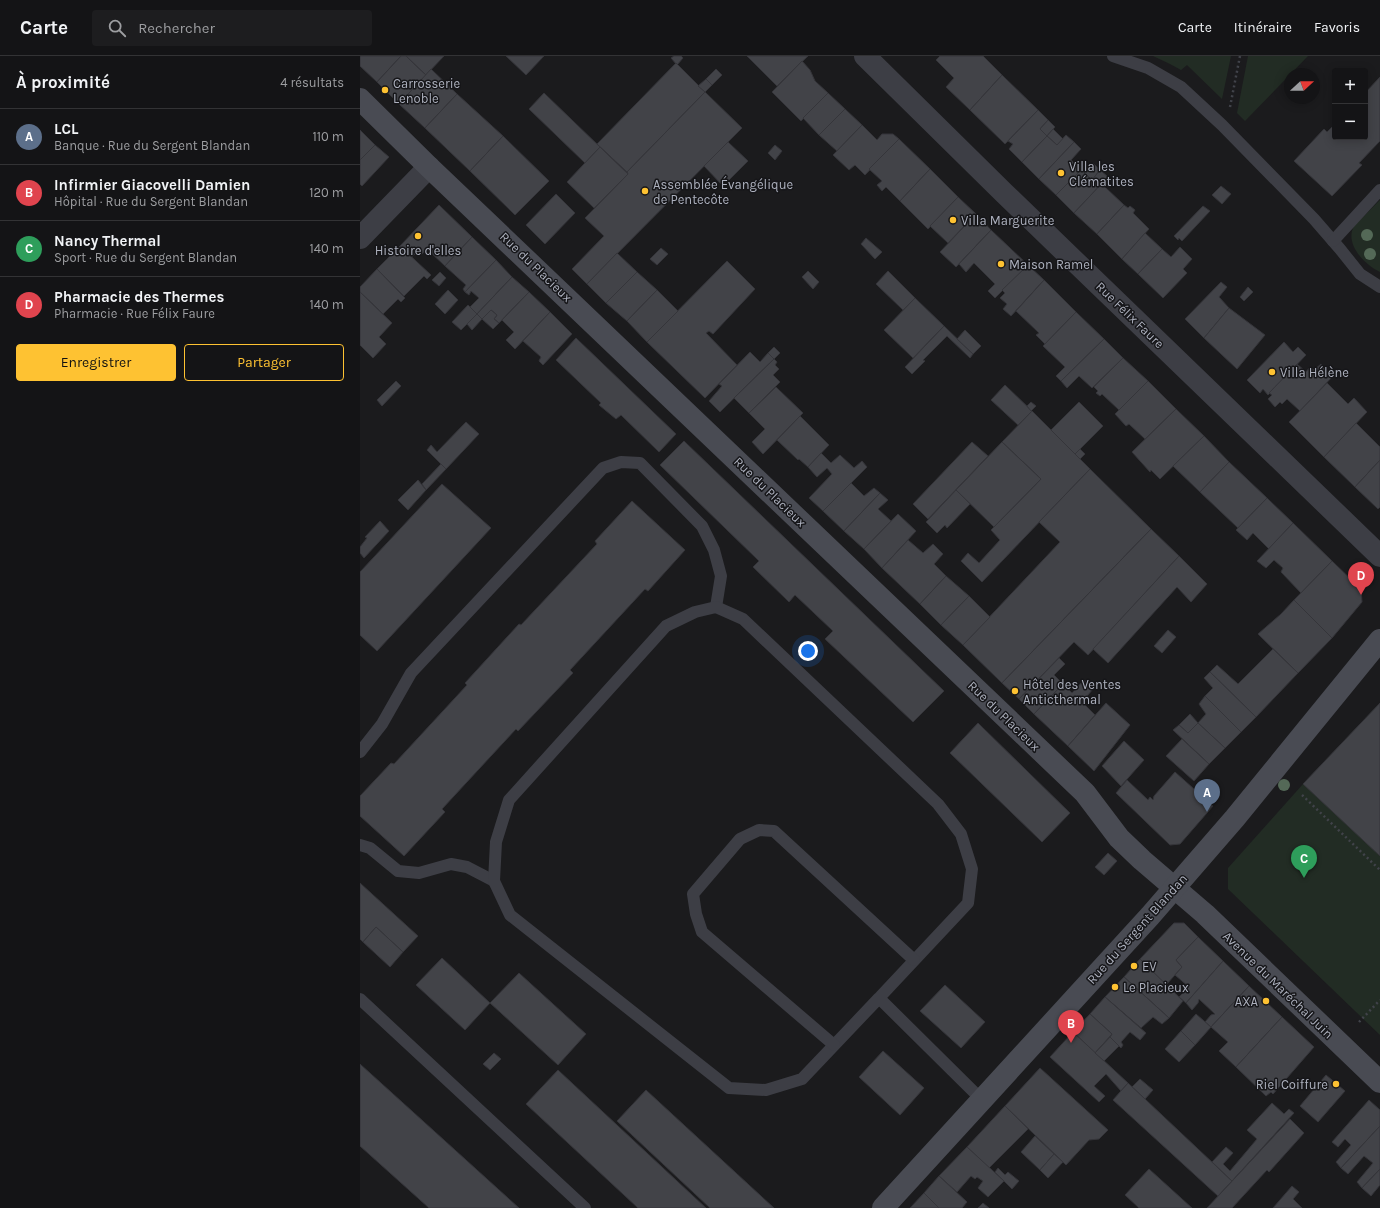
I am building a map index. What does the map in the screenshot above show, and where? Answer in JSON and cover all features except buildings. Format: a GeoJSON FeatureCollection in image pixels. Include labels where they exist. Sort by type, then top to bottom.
{"type":"FeatureCollection","features":[{"type":"Feature","properties":{"kind":"street","name":"Rue Félix Faure"},"geometry":{"type":"LineString","coordinates":[[865,56],[1004,193],[1380,556]]}},
{"type":"Feature","properties":{"kind":"street","name":"Rue du Placieux"},"geometry":{"type":"LineString","coordinates":[[360,99],[429,167],[1085,793],[1119,838],[1174,888]]}},
{"type":"Feature","properties":{"kind":"street"},"geometry":{"type":"LineString","coordinates":[[360,238],[429,167]]}},
{"type":"Feature","properties":{"kind":"street","name":"Rue du Sergent Blandan"},"geometry":{"type":"LineString","coordinates":[[883,1208],[1150,916],[1235,818],[1378,646]]}},
{"type":"Feature","properties":{"kind":"street","name":"Avenue du Maréchal Juin"},"geometry":{"type":"LineString","coordinates":[[1174,888],[1205,914],[1380,1082]]}},
{"type":"Feature","properties":{"kind":"lane"},"geometry":{"type":"LineString","coordinates":[[1114,56],[1148,68],[1181,87],[1222,125],[1314,219],[1360,274],[1380,287]]}},
{"type":"Feature","properties":{"kind":"lane"},"geometry":{"type":"LineString","coordinates":[[1333,241],[1380,190]]}},
{"type":"Feature","properties":{"kind":"lane"},"geometry":{"type":"LineString","coordinates":[[360,752],[382,724],[411,673],[604,468],[621,462],[640,463],[702,526],[714,550],[721,576],[716,607]]}},
{"type":"Feature","properties":{"kind":"lane"},"geometry":{"type":"LineString","coordinates":[[716,607],[743,619],[938,804],[961,834],[972,869],[968,903],[802,1079],[766,1090],[729,1088],[510,915],[494,880],[496,842],[509,800],[666,626],[695,612],[716,607]]}},
{"type":"Feature","properties":{"kind":"lane"},"geometry":{"type":"LineString","coordinates":[[834,1045],[702,932],[696,914],[693,894],[740,839],[759,830],[774,831],[914,960]]}},
{"type":"Feature","properties":{"kind":"lane"},"geometry":{"type":"LineString","coordinates":[[360,845],[370,848],[398,871],[419,873],[451,864],[467,867],[494,880]]}},
{"type":"Feature","properties":{"kind":"lane"},"geometry":{"type":"LineString","coordinates":[[879,998],[982,1100]]}},
{"type":"Feature","properties":{"kind":"lane"},"geometry":{"type":"LineString","coordinates":[[360,999],[585,1208]]}},
{"type":"Feature","properties":{"kind":"path"},"geometry":{"type":"LineString","coordinates":[[1222,125],[1230,106],[1240,56]]}},
{"type":"Feature","properties":{"kind":"path"},"geometry":{"type":"LineString","coordinates":[[1302,796],[1380,870]]}},
{"type":"Feature","properties":{"kind":"path"},"geometry":{"type":"LineString","coordinates":[[1358,1022],[1380,1000]]}},
{"type":"Feature","properties":{"kind":"shaded area"},"geometry":{"type":"Polygon","coordinates":[[[1153,56],[1231,56],[1222,99],[1187,65],[1181,70],[1153,56]]]}},
{"type":"Feature","properties":{"kind":"shaded area"},"geometry":{"type":"Polygon","coordinates":[[[1248,56],[1308,56],[1296,68],[1284,68],[1284,81],[1245,121],[1237,113],[1248,56]]]}},
{"type":"Feature","properties":{"kind":"shaded area"},"geometry":{"type":"Polygon","coordinates":[[[1380,200],[1380,272],[1368,264],[1358,253],[1354,247],[1352,233],[1354,226],[1380,200]]]}},
{"type":"Feature","properties":{"kind":"shaded area"},"geometry":{"type":"Polygon","coordinates":[[[1380,703],[1380,1035],[1228,889],[1228,868],[1303,784],[1380,703]]]}},
{"type":"Feature","properties":{"kind":"place","name":"Carrosserie Lenoble"},"geometry":{"type":"Point","coordinates":[385,90]}},
{"type":"Feature","properties":{"kind":"place","name":"Villa les Clématites"},"geometry":{"type":"Point","coordinates":[1061,173]}},
{"type":"Feature","properties":{"kind":"place","name":"Assemblée Évangélique de Pentecôte"},"geometry":{"type":"Point","coordinates":[645,191]}},
{"type":"Feature","properties":{"kind":"place","name":"Villa Marguerite"},"geometry":{"type":"Point","coordinates":[953,220]}},
{"type":"Feature","properties":{"kind":"place","name":"Histoire d'elles"},"geometry":{"type":"Point","coordinates":[418,236]}},
{"type":"Feature","properties":{"kind":"place","name":"Maison Ramel"},"geometry":{"type":"Point","coordinates":[1001,264]}},
{"type":"Feature","properties":{"kind":"place","name":"Villa Hélène"},"geometry":{"type":"Point","coordinates":[1272,372]}},
{"type":"Feature","properties":{"kind":"place","name":"Pharmacie des Thermes"},"geometry":{"type":"Point","coordinates":[1361,595]}},
{"type":"Feature","properties":{"kind":"place","name":"Hôtel des Ventes Anticthermal"},"geometry":{"type":"Point","coordinates":[1015,691]}},
{"type":"Feature","properties":{"kind":"place","name":"LCL"},"geometry":{"type":"Point","coordinates":[1207,812]}},
{"type":"Feature","properties":{"kind":"place","name":"Nancy Thermal"},"geometry":{"type":"Point","coordinates":[1304,878]}},
{"type":"Feature","properties":{"kind":"place","name":"EV"},"geometry":{"type":"Point","coordinates":[1134,966]}},
{"type":"Feature","properties":{"kind":"place","name":"Le Placieux"},"geometry":{"type":"Point","coordinates":[1115,987]}},
{"type":"Feature","properties":{"kind":"place","name":"AXA"},"geometry":{"type":"Point","coordinates":[1266,1001]}},
{"type":"Feature","properties":{"kind":"place","name":"Infirmier Giacovelli Damien"},"geometry":{"type":"Point","coordinates":[1071,1043]}},
{"type":"Feature","properties":{"kind":"place","name":"Riel Coiffure"},"geometry":{"type":"Point","coordinates":[1336,1084]}}]}
